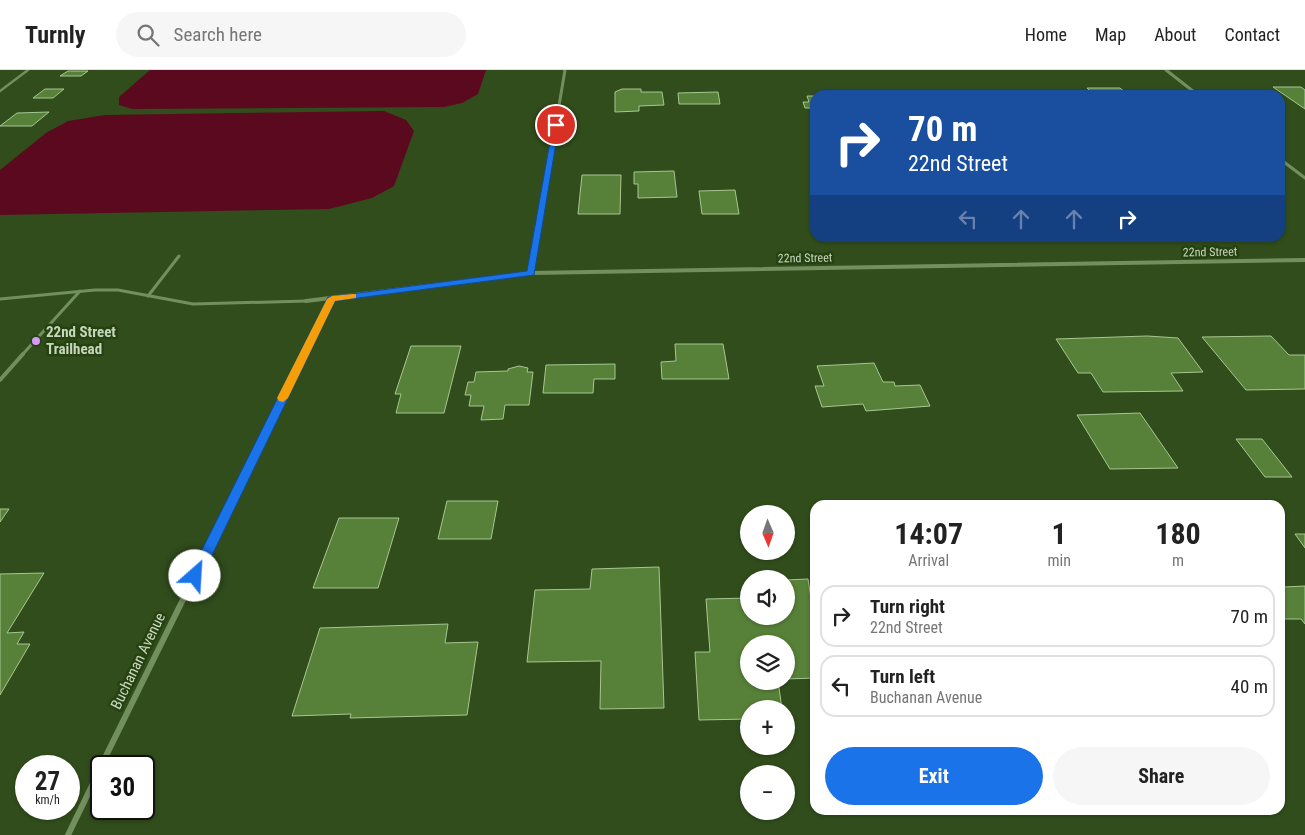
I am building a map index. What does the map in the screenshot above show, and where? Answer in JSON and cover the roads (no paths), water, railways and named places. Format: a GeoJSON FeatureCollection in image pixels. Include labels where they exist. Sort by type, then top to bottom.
{"type":"FeatureCollection","features":[{"type":"Feature","properties":{"kind":"street"},"geometry":{"type":"LineString","coordinates":[[531,273],[565,70]]}},
{"type":"Feature","properties":{"kind":"street"},"geometry":{"type":"LineString","coordinates":[[1166,70],[1192,90]]}},
{"type":"Feature","properties":{"kind":"street"},"geometry":{"type":"LineString","coordinates":[[1285,163],[1305,178]]}},
{"type":"Feature","properties":{"kind":"street","name":"22nd Street"},"geometry":{"type":"LineString","coordinates":[[306,301],[531,273],[1305,260]]}},
{"type":"Feature","properties":{"kind":"street","name":"Buchanan Avenue"},"geometry":{"type":"LineString","coordinates":[[106,755],[332,299]]}},
{"type":"Feature","properties":{"kind":"street","name":"Buchanan Avenue"},"geometry":{"type":"LineString","coordinates":[[68,835],[90,789]]}},
{"type":"Feature","properties":{"kind":"lane"},"geometry":{"type":"LineString","coordinates":[[0,91],[28,70]]}},
{"type":"Feature","properties":{"kind":"lane"},"geometry":{"type":"LineString","coordinates":[[148,296],[179,256]]}},
{"type":"Feature","properties":{"kind":"lane"},"geometry":{"type":"LineString","coordinates":[[0,299],[80,291],[118,290],[193,304],[214,305],[306,301]]}},
{"type":"Feature","properties":{"kind":"lane"},"geometry":{"type":"LineString","coordinates":[[0,380],[80,291]]}},
{"type":"Feature","properties":{"kind":"place","name":"22nd Street Trailhead"},"geometry":{"type":"Point","coordinates":[36,341]}}]}
